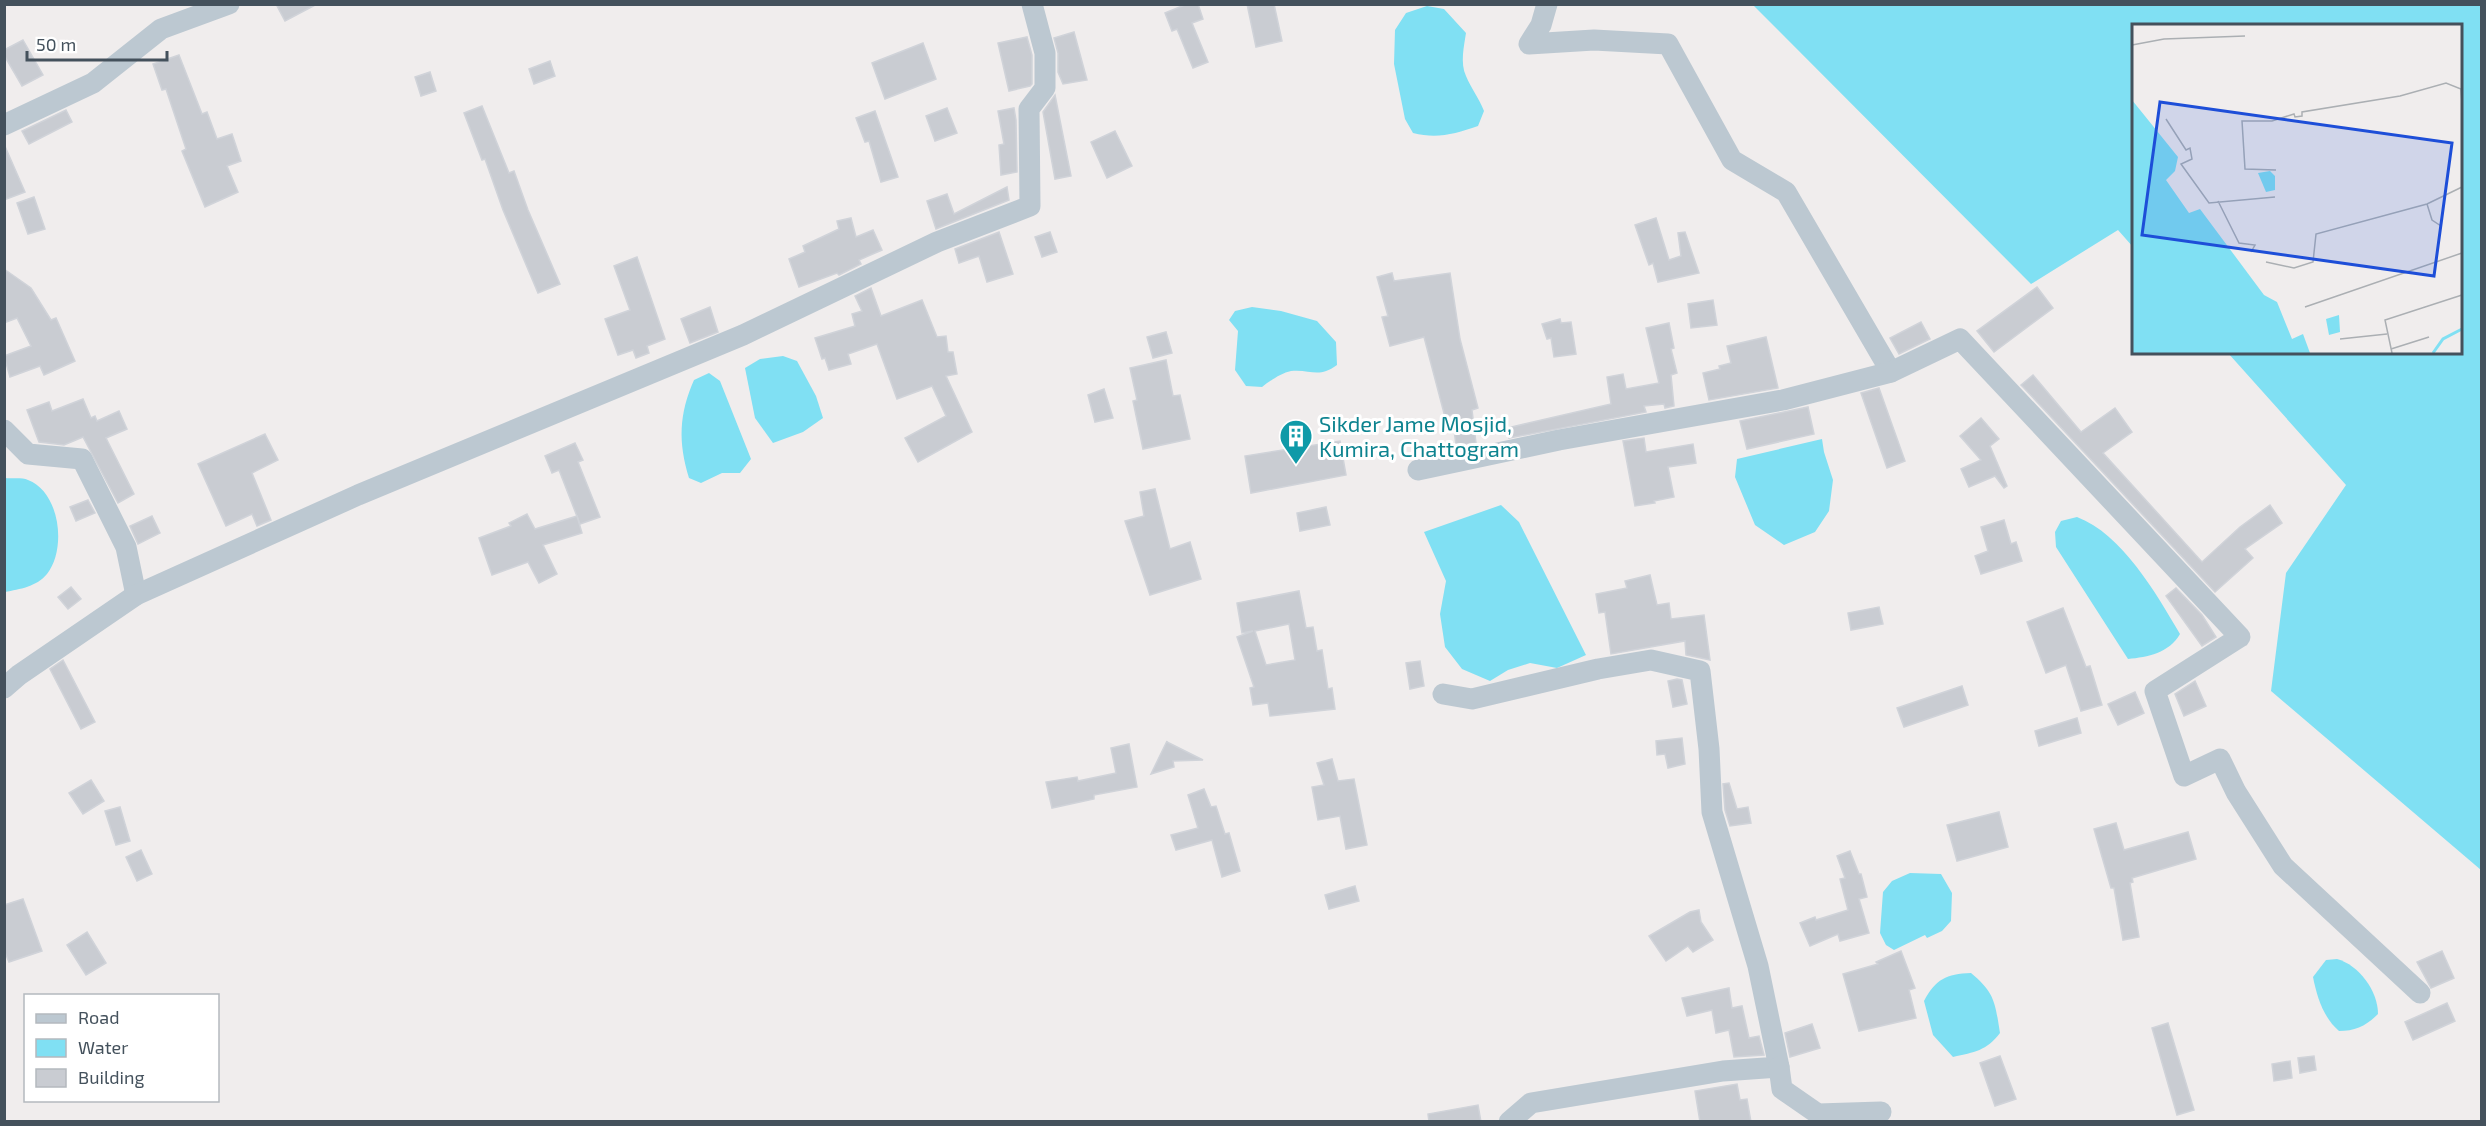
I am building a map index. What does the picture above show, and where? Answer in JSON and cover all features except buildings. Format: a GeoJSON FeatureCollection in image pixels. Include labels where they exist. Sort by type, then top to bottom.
{"type":"FeatureCollection","features":[{"type":"Feature","properties":{"kind":"street"},"geometry":{"type":"LineString","coordinates":[[4,125],[93,83],[161,29],[230,4]]}},
{"type":"Feature","properties":{"kind":"street"},"geometry":{"type":"LineString","coordinates":[[4,688],[19,675],[136,595],[358,495],[743,336],[937,242],[1030,206],[1029,109],[1045,88],[1045,53],[1032,4]]}},
{"type":"Feature","properties":{"kind":"street"},"geometry":{"type":"LineString","coordinates":[[1547,4],[1541,25],[1529,44],[1594,40],[1668,44],[1732,160],[1786,192],[1891,372]]}},
{"type":"Feature","properties":{"kind":"street"},"geometry":{"type":"LineString","coordinates":[[1418,470],[1559,440],[1783,400],[1891,372],[1960,339],[2240,637],[2155,691],[2184,776],[2220,759],[2236,792],[2283,866],[2420,993]]}},
{"type":"Feature","properties":{"kind":"street"},"geometry":{"type":"LineString","coordinates":[[4,430],[28,454],[82,459],[126,547],[136,595]]}},
{"type":"Feature","properties":{"kind":"street"},"geometry":{"type":"LineString","coordinates":[[1443,694],[1472,699],[1598,669],[1651,660],[1700,670],[1709,749],[1712,812],[1758,966],[1782,1089],[1818,1114],[1881,1112]]}},
{"type":"Feature","properties":{"kind":"street"},"geometry":{"type":"LineString","coordinates":[[1509,1122],[1531,1103],[1723,1071],[1779,1067]]}},
{"type":"Feature","properties":{"kind":"water"},"geometry":{"type":"Polygon","coordinates":[[[1753,5],[2481,5],[2481,870],[2271,691],[2286,573],[2346,485],[2229,354],[2462,354],[2462,24],[2132,24],[2132,246],[2118,230],[2031,284],[1753,5]]]}},
{"type":"Feature","properties":{"kind":"water"},"geometry":{"type":"Polygon","coordinates":[[[1427,6],[1444,9],[1466,33],[1463,54],[1464,71],[1484,111],[1478,126],[1438,136],[1413,133],[1405,119],[1394,64],[1395,30],[1406,13],[1427,6]]]}},
{"type":"Feature","properties":{"kind":"water"},"geometry":{"type":"Polygon","coordinates":[[[1252,307],[1281,311],[1317,321],[1336,342],[1337,365],[1319,373],[1287,372],[1262,387],[1246,386],[1235,370],[1238,331],[1229,320],[1235,311],[1252,307]]]}},
{"type":"Feature","properties":{"kind":"water"},"geometry":{"type":"Polygon","coordinates":[[[783,356],[797,361],[816,396],[823,418],[803,432],[773,443],[755,418],[745,368],[760,359],[783,356]]]}},
{"type":"Feature","properties":{"kind":"water"},"geometry":{"type":"Polygon","coordinates":[[[709,373],[720,381],[751,459],[740,473],[722,473],[701,483],[689,478],[683,452],[682,428],[685,405],[694,380],[709,373]]]}},
{"type":"Feature","properties":{"kind":"water"},"geometry":{"type":"Polygon","coordinates":[[[1822,439],[1833,480],[1829,511],[1815,532],[1784,545],[1755,525],[1735,477],[1737,459],[1822,439]]]}},
{"type":"Feature","properties":{"kind":"water"},"geometry":{"type":"Polygon","coordinates":[[[5,478],[26,479],[39,486],[53,508],[58,536],[57,550],[47,574],[33,585],[5,592],[5,478]]]}},
{"type":"Feature","properties":{"kind":"water"},"geometry":{"type":"Polygon","coordinates":[[[1501,505],[1519,522],[1586,655],[1557,668],[1530,663],[1508,670],[1490,681],[1462,669],[1445,647],[1440,614],[1446,581],[1424,532],[1501,505]]]}},
{"type":"Feature","properties":{"kind":"water"},"geometry":{"type":"Polygon","coordinates":[[[2077,517],[2109,537],[2149,583],[2180,634],[2170,646],[2150,655],[2128,659],[2056,547],[2055,532],[2061,521],[2077,517]]]}},
{"type":"Feature","properties":{"kind":"water"},"geometry":{"type":"Polygon","coordinates":[[[1910,873],[1941,874],[1952,893],[1951,921],[1942,931],[1927,938],[1925,935],[1894,950],[1886,945],[1880,933],[1883,892],[1892,881],[1910,873]]]}},
{"type":"Feature","properties":{"kind":"water"},"geometry":{"type":"Polygon","coordinates":[[[2337,959],[2360,973],[2371,988],[2377,1005],[2378,1014],[2374,1018],[2365,1025],[2350,1030],[2339,1031],[2333,1025],[2319,999],[2313,977],[2326,960],[2337,959]]]}},
{"type":"Feature","properties":{"kind":"water"},"geometry":{"type":"Polygon","coordinates":[[[1971,973],[1985,986],[1993,999],[2000,1033],[1985,1047],[1953,1057],[1933,1035],[1924,1001],[1933,987],[1948,976],[1971,973]]]}},
{"type":"Feature","properties":{"kind":"place","name":"Sikder Jame Mosjid, Kumira, Chattogram"},"geometry":{"type":"Point","coordinates":[1296,465]}}]}
